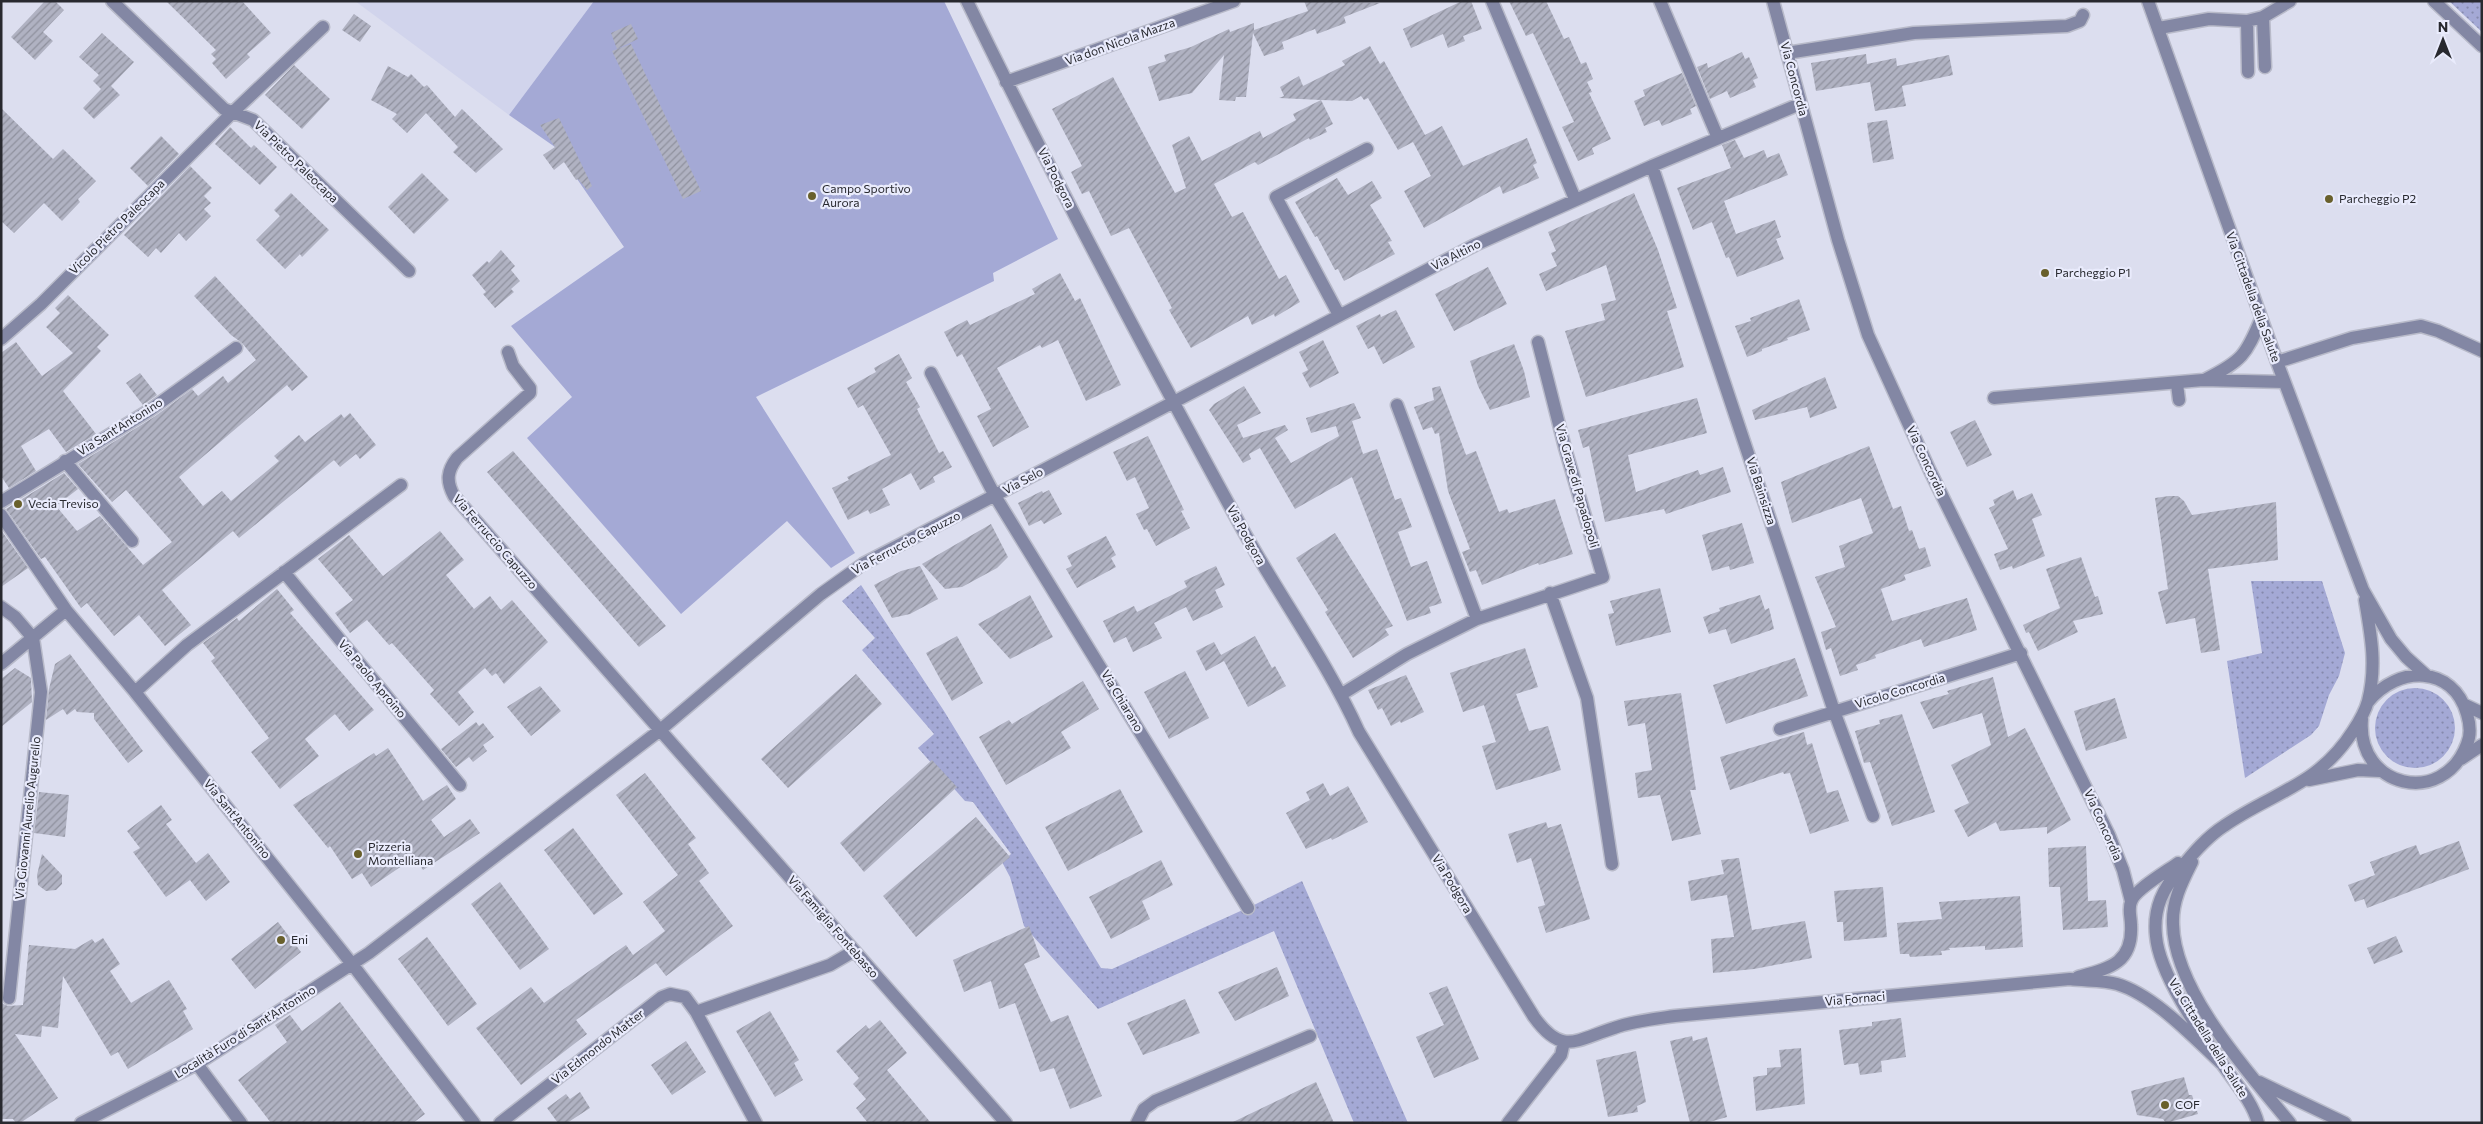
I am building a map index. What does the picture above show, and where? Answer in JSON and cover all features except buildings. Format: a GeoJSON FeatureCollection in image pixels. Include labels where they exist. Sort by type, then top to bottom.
{"type":"FeatureCollection","features":[{"type":"Feature","properties":{"kind":"street","name":"Via Pietro Paleocapa"},"geometry":{"type":"LineString","coordinates":[[112,1],[224,109],[232,114],[253,120],[409,271]]}},
{"type":"Feature","properties":{"kind":"street","name":"Via Podgora"},"geometry":{"type":"LineString","coordinates":[[967,1],[1006,82],[1173,402],[1257,556],[1342,694],[1359,732],[1534,1017],[1549,1036],[1564,1042]]}},
{"type":"Feature","properties":{"kind":"street","name":"Via don Nicola Mazza"},"geometry":{"type":"LineString","coordinates":[[1006,82],[1234,1]]}},
{"type":"Feature","properties":{"kind":"street"},"geometry":{"type":"LineString","coordinates":[[1492,1],[1575,199]]}},
{"type":"Feature","properties":{"kind":"street"},"geometry":{"type":"LineString","coordinates":[[1660,1],[1718,138]]}},
{"type":"Feature","properties":{"kind":"street","name":"Via Concordia"},"geometry":{"type":"LineString","coordinates":[[1773,1],[1838,240],[1868,335],[1930,471],[2021,653],[2109,835],[2123,870],[2131,901],[2131,940],[2123,958],[2107,969],[2070,979]]}},
{"type":"Feature","properties":{"kind":"street","name":"Via Cittadella della Salute"},"geometry":{"type":"LineString","coordinates":[[2148,1],[2261,319],[2363,590],[2391,639],[2406,657],[2427,676]]}},
{"type":"Feature","properties":{"kind":"street"},"geometry":{"type":"LineString","coordinates":[[2159,28],[2209,19],[2247,21],[2263,17],[2290,1]]}},
{"type":"Feature","properties":{"kind":"street"},"geometry":{"type":"LineString","coordinates":[[2434,1],[2482,46]]}},
{"type":"Feature","properties":{"kind":"street"},"geometry":{"type":"LineString","coordinates":[[1787,52],[1914,33],[2068,26],[2080,21],[2083,15]]}},
{"type":"Feature","properties":{"kind":"street"},"geometry":{"type":"LineString","coordinates":[[2263,17],[2265,67]]}},
{"type":"Feature","properties":{"kind":"street"},"geometry":{"type":"LineString","coordinates":[[2247,21],[2248,72]]}},
{"type":"Feature","properties":{"kind":"street","name":"Vicolo Pietro Paleocapa"},"geometry":{"type":"LineString","coordinates":[[1,339],[41,304],[232,114],[323,27]]}},
{"type":"Feature","properties":{"kind":"street","name":"Via Altino"},"geometry":{"type":"LineString","coordinates":[[1173,402],[1475,245],[1575,199],[1800,104]]}},
{"type":"Feature","properties":{"kind":"street"},"geometry":{"type":"LineString","coordinates":[[1339,315],[1276,197],[1366,149]]}},
{"type":"Feature","properties":{"kind":"street","name":"Via Bainsizza"},"geometry":{"type":"LineString","coordinates":[[1652,166],[1834,711],[1872,816]]}},
{"type":"Feature","properties":{"kind":"street"},"geometry":{"type":"LineString","coordinates":[[2204,380],[2234,364],[2248,350],[2261,319]]}},
{"type":"Feature","properties":{"kind":"street"},"geometry":{"type":"LineString","coordinates":[[2277,362],[2352,338],[2421,326],[2438,330],[2482,351]]}},
{"type":"Feature","properties":{"kind":"street","name":"Via Grave di Papadopoli"},"geometry":{"type":"LineString","coordinates":[[1342,694],[1407,654],[1476,619],[1550,593],[1604,577],[1565,448],[1538,342]]}},
{"type":"Feature","properties":{"kind":"street","name":"Via Sant'Antonino"},"geometry":{"type":"LineString","coordinates":[[1,502],[150,410],[236,348]]}},
{"type":"Feature","properties":{"kind":"street","name":"Via Ferruccio Capuzzo"},"geometry":{"type":"LineString","coordinates":[[508,352],[513,366],[530,388],[530,393],[457,458],[447,475],[448,486],[454,496],[660,731]]}},
{"type":"Feature","properties":{"kind":"street","name":"Via Selo"},"geometry":{"type":"LineString","coordinates":[[931,374],[995,496],[1173,402]]}},
{"type":"Feature","properties":{"kind":"street"},"geometry":{"type":"LineString","coordinates":[[1994,398],[2177,384],[2204,380],[2284,382]]}},
{"type":"Feature","properties":{"kind":"street"},"geometry":{"type":"LineString","coordinates":[[2177,384],[2180,400]]}},
{"type":"Feature","properties":{"kind":"street"},"geometry":{"type":"LineString","coordinates":[[1397,405],[1476,619]]}},
{"type":"Feature","properties":{"kind":"street"},"geometry":{"type":"LineString","coordinates":[[65,461],[132,541]]}},
{"type":"Feature","properties":{"kind":"street"},"geometry":{"type":"LineString","coordinates":[[135,692],[187,645],[401,485]]}},
{"type":"Feature","properties":{"kind":"street","name":"Via Ferruccio Capuzzo"},"geometry":{"type":"LineString","coordinates":[[352,964],[660,731],[850,573],[995,496]]}},
{"type":"Feature","properties":{"kind":"street","name":"Via Chiarano"},"geometry":{"type":"LineString","coordinates":[[995,496],[1248,908]]}},
{"type":"Feature","properties":{"kind":"street","name":"Via Sant'Antonino"},"geometry":{"type":"LineString","coordinates":[[1,515],[66,610],[135,692],[352,964],[474,1123]]}},
{"type":"Feature","properties":{"kind":"street","name":"Via Paolo Aproino"},"geometry":{"type":"LineString","coordinates":[[284,572],[460,785]]}},
{"type":"Feature","properties":{"kind":"street","name":"Via Cittadella della Salute"},"geometry":{"type":"LineString","coordinates":[[2258,1123],[2256,1115],[2242,1092],[2169,978],[2158,952],[2156,914],[2161,894],[2166,885],[2210,836],[2241,814],[2306,780],[2345,743],[2362,717],[2368,702],[2373,672],[2373,656],[2363,590]]}},
{"type":"Feature","properties":{"kind":"street"},"geometry":{"type":"LineString","coordinates":[[1550,593],[1588,698],[1612,864]]}},
{"type":"Feature","properties":{"kind":"street"},"geometry":{"type":"LineString","coordinates":[[1,607],[15,616],[33,638]]}},
{"type":"Feature","properties":{"kind":"street"},"geometry":{"type":"LineString","coordinates":[[1,664],[66,610]]}},
{"type":"Feature","properties":{"kind":"street","name":"Via Giovanni Aurelio Augurello"},"geometry":{"type":"LineString","coordinates":[[9,998],[41,692],[38,661],[33,638]]}},
{"type":"Feature","properties":{"kind":"street","name":"Vicolo Concordia"},"geometry":{"type":"LineString","coordinates":[[1780,728],[2021,653]]}},
{"type":"Feature","properties":{"kind":"street","name":"Via Cittadella della Salute"},"geometry":{"type":"LineString","coordinates":[[2362,717],[2361,732],[2370,760],[2380,771],[2396,780],[2414,784],[2432,781],[2449,772],[2461,759],[2468,742],[2470,723],[2464,705],[2456,693],[2443,682],[2427,676],[2410,675],[2393,680],[2378,689],[2368,702]]}},
{"type":"Feature","properties":{"kind":"street"},"geometry":{"type":"LineString","coordinates":[[2464,705],[2482,712]]}},
{"type":"Feature","properties":{"kind":"street","name":"Via Famiglia Fontebasso"},"geometry":{"type":"LineString","coordinates":[[660,731],[1006,1123]]}},
{"type":"Feature","properties":{"kind":"street"},"geometry":{"type":"LineString","coordinates":[[2461,759],[2482,745]]}},
{"type":"Feature","properties":{"kind":"street","name":"Via Cittadella della Salute"},"geometry":{"type":"LineString","coordinates":[[2306,780],[2358,770],[2380,771]]}},
{"type":"Feature","properties":{"kind":"street"},"geometry":{"type":"LineString","coordinates":[[2131,901],[2137,893],[2198,848]]}},
{"type":"Feature","properties":{"kind":"street","name":"Via Cittadella della Salute"},"geometry":{"type":"LineString","coordinates":[[2198,848],[2175,903],[2172,923],[2177,953],[2186,977],[2204,1011],[2253,1079],[2290,1123]]}},
{"type":"Feature","properties":{"kind":"street"},"geometry":{"type":"LineString","coordinates":[[696,1012],[830,965],[854,951]]}},
{"type":"Feature","properties":{"kind":"street","name":"Località Furo di Sant'Antonino"},"geometry":{"type":"LineString","coordinates":[[82,1123],[198,1064],[352,964]]}},
{"type":"Feature","properties":{"kind":"street","name":"Via Fornaci"},"geometry":{"type":"LineString","coordinates":[[1564,1042],[1578,1042],[1625,1024],[1674,1016],[2070,979],[2112,983],[2132,991],[2148,1000],[2222,1063]]}},
{"type":"Feature","properties":{"kind":"street","name":"Via Edmondo Matter"},"geometry":{"type":"LineString","coordinates":[[500,1123],[662,997],[678,994],[686,997],[696,1012],[756,1123]]}},
{"type":"Feature","properties":{"kind":"street"},"geometry":{"type":"LineString","coordinates":[[1137,1123],[1144,1109],[1155,1100],[1310,1036]]}},
{"type":"Feature","properties":{"kind":"street"},"geometry":{"type":"LineString","coordinates":[[1508,1123],[1561,1055],[1564,1042]]}},
{"type":"Feature","properties":{"kind":"street"},"geometry":{"type":"LineString","coordinates":[[198,1064],[241,1123]]}},
{"type":"Feature","properties":{"kind":"street"},"geometry":{"type":"LineString","coordinates":[[2253,1079],[2345,1123]]}},
{"type":"Feature","properties":{"kind":"shaded area"},"geometry":{"type":"Polygon","coordinates":[[[355,1],[594,1],[509,115],[355,1]]]}},
{"type":"Feature","properties":{"kind":"shaded area","name":"Campo Sportivo Aurora"},"geometry":{"type":"Polygon","coordinates":[[[594,1],[944,1],[1058,239],[993,273],[994,281],[756,397],[855,553],[831,568],[787,521],[681,614],[527,438],[572,397],[511,326],[624,247],[555,147],[509,115],[594,1]]]}},
{"type":"Feature","properties":{"kind":"shaded area"},"geometry":{"type":"Polygon","coordinates":[[[2449,1],[2482,1],[2482,32],[2449,1]]]}},
{"type":"Feature","properties":{"kind":"shaded area"},"geometry":{"type":"Polygon","coordinates":[[[2251,581],[2322,581],[2345,653],[2339,676],[2329,695],[2319,726],[2311,735],[2245,778],[2227,661],[2262,653],[2251,581]]]}},
{"type":"Feature","properties":{"kind":"shaded area"},"geometry":{"type":"Polygon","coordinates":[[[861,585],[944,711],[1101,968],[1112,969],[1256,904],[1302,881],[1408,1123],[1354,1123],[1274,931],[1098,1009],[1024,926],[1010,877],[1002,862],[1011,854],[973,802],[965,801],[918,748],[934,734],[862,650],[875,638],[842,601],[861,585]]]}},
{"type":"Feature","properties":{"kind":"shaded area"},"geometry":{"type":"Polygon","coordinates":[[[2415,688],[2430,691],[2443,700],[2452,713],[2455,728],[2452,743],[2443,756],[2430,765],[2415,768],[2400,765],[2387,756],[2378,743],[2375,728],[2378,713],[2387,700],[2400,691],[2415,688]]]}},
{"type":"Feature","properties":{"kind":"place","name":"Campo Sportivo Aurora"},"geometry":{"type":"Point","coordinates":[812,196]}},
{"type":"Feature","properties":{"kind":"place","name":"Parcheggio P2"},"geometry":{"type":"Point","coordinates":[2329,199]}},
{"type":"Feature","properties":{"kind":"place","name":"Parcheggio P1"},"geometry":{"type":"Point","coordinates":[2045,273]}},
{"type":"Feature","properties":{"kind":"place","name":"Vecia Treviso"},"geometry":{"type":"Point","coordinates":[18,504]}},
{"type":"Feature","properties":{"kind":"place","name":"Pizzeria Montelliana"},"geometry":{"type":"Point","coordinates":[358,854]}},
{"type":"Feature","properties":{"kind":"place","name":"Eni"},"geometry":{"type":"Point","coordinates":[281,940]}},
{"type":"Feature","properties":{"kind":"place","name":"COF"},"geometry":{"type":"Point","coordinates":[2165,1105]}}]}
